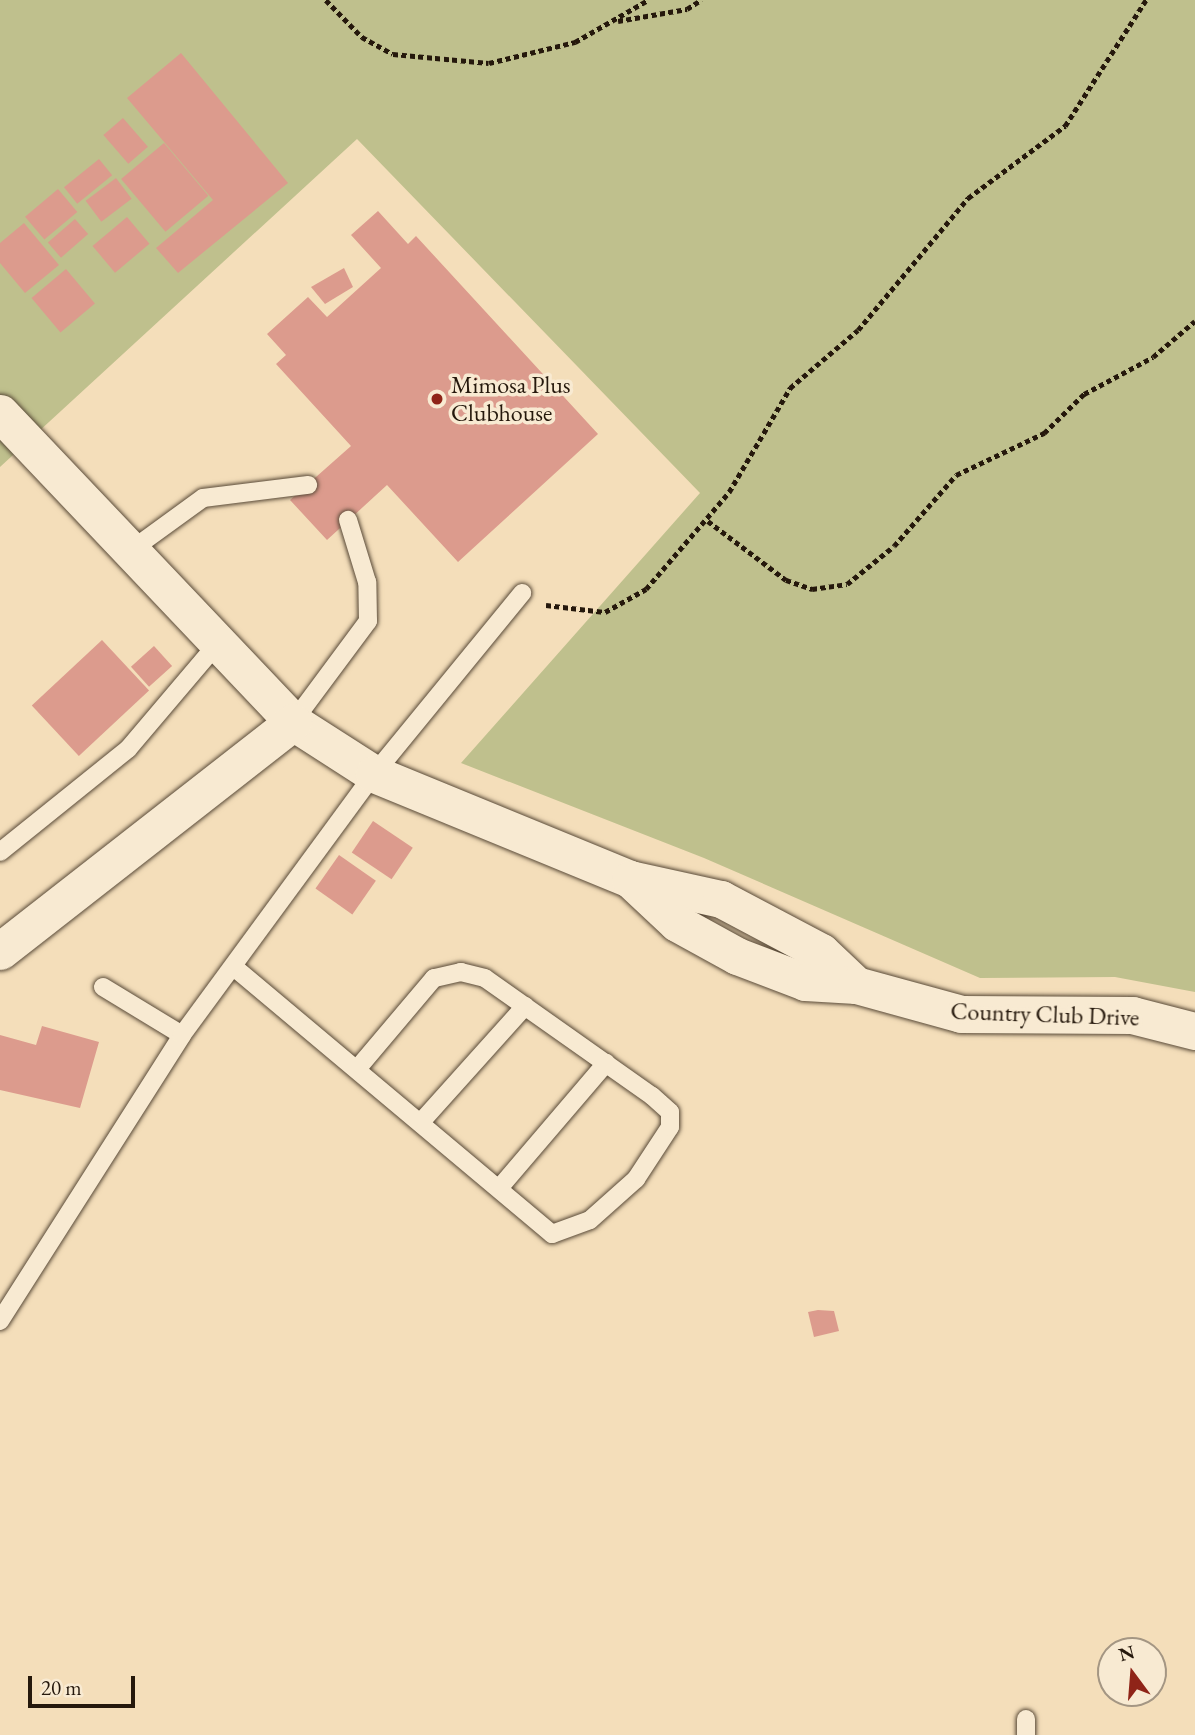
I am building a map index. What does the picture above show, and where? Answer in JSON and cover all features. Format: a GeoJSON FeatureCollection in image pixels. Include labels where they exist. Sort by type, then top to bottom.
{"type":"FeatureCollection","features":[{"type":"Feature","properties":{"kind":"street"},"geometry":{"type":"LineString","coordinates":[[0,413],[293,722],[374,774]]}},
{"type":"Feature","properties":{"kind":"street"},"geometry":{"type":"LineString","coordinates":[[0,951],[293,722]]}},
{"type":"Feature","properties":{"kind":"street","name":"Country Club Drive"},"geometry":{"type":"LineString","coordinates":[[374,774],[631,879],[677,923],[737,956],[805,982],[856,985],[961,1014],[1132,1015],[1195,1031]]}},
{"type":"Feature","properties":{"kind":"lane"},"geometry":{"type":"LineString","coordinates":[[130,551],[203,498],[308,485]]}},
{"type":"Feature","properties":{"kind":"lane"},"geometry":{"type":"LineString","coordinates":[[293,722],[368,621],[367,582],[348,520]]}},
{"type":"Feature","properties":{"kind":"lane"},"geometry":{"type":"LineString","coordinates":[[0,1321],[182,1035],[235,968],[374,774],[522,593]]}},
{"type":"Feature","properties":{"kind":"lane"},"geometry":{"type":"LineString","coordinates":[[0,852],[128,749],[218,643]]}},
{"type":"Feature","properties":{"kind":"lane"},"geometry":{"type":"LineString","coordinates":[[235,968],[421,1122],[501,1186],[552,1234],[590,1220],[636,1180],[670,1127],[670,1112],[606,1063],[485,978],[461,972],[434,978],[357,1069]]}},
{"type":"Feature","properties":{"kind":"lane"},"geometry":{"type":"LineString","coordinates":[[103,987],[182,1035]]}},
{"type":"Feature","properties":{"kind":"lane"},"geometry":{"type":"LineString","coordinates":[[421,1122],[524,1006]]}},
{"type":"Feature","properties":{"kind":"lane"},"geometry":{"type":"LineString","coordinates":[[501,1186],[606,1063]]}},
{"type":"Feature","properties":{"kind":"path"},"geometry":{"type":"LineString","coordinates":[[326,0],[362,37],[383,48],[443,62],[534,56],[616,22],[648,0]]}},
{"type":"Feature","properties":{"kind":"path"},"geometry":{"type":"LineString","coordinates":[[616,22],[687,9],[701,0]]}},
{"type":"Feature","properties":{"kind":"path"},"geometry":{"type":"LineString","coordinates":[[522,593],[575,611],[605,612],[626,604],[708,521],[790,388],[858,330],[953,212],[1065,126],[1146,0]]}},
{"type":"Feature","properties":{"kind":"path"},"geometry":{"type":"LineString","coordinates":[[708,521],[786,580],[812,589],[847,584],[894,546],[956,475],[1044,433],[1084,394],[1153,357],[1195,321]]}},
{"type":"Feature","properties":{"kind":"green space"},"geometry":{"type":"Polygon","coordinates":[[[0,0],[1195,0],[1195,992],[1115,977],[980,978],[704,858],[461,763],[700,493],[357,139],[0,467],[0,0]]]}},
{"type":"Feature","properties":{"kind":"building"},"geometry":{"type":"Polygon","coordinates":[[[181,53],[288,183],[178,273],[156,248],[213,200],[127,98],[181,53]]]}},
{"type":"Feature","properties":{"kind":"building"},"geometry":{"type":"Polygon","coordinates":[[[123,118],[148,147],[128,164],[103,135],[123,118]]]}},
{"type":"Feature","properties":{"kind":"building"},"geometry":{"type":"Polygon","coordinates":[[[164,143],[208,196],[165,232],[121,179],[164,143]]]}},
{"type":"Feature","properties":{"kind":"building"},"geometry":{"type":"Polygon","coordinates":[[[99,159],[112,175],[77,204],[64,187],[99,159]]]}},
{"type":"Feature","properties":{"kind":"building"},"geometry":{"type":"Polygon","coordinates":[[[116,178],[132,199],[101,222],[86,201],[116,178]]]}},
{"type":"Feature","properties":{"kind":"building"},"geometry":{"type":"Polygon","coordinates":[[[58,189],[77,212],[44,240],[25,217],[58,189]]]}},
{"type":"Feature","properties":{"kind":"building","name":"Mimosa Plus Clubhouse"},"geometry":{"type":"Polygon","coordinates":[[[378,211],[408,244],[416,236],[598,434],[458,562],[387,485],[327,540],[290,500],[351,446],[276,364],[286,355],[267,334],[308,297],[327,317],[381,268],[351,235],[378,211]]]}},
{"type":"Feature","properties":{"kind":"building"},"geometry":{"type":"Polygon","coordinates":[[[127,217],[149,244],[115,273],[93,246],[127,217]]]}},
{"type":"Feature","properties":{"kind":"building"},"geometry":{"type":"Polygon","coordinates":[[[75,219],[88,234],[61,258],[48,243],[75,219]]]}},
{"type":"Feature","properties":{"kind":"building"},"geometry":{"type":"Polygon","coordinates":[[[24,223],[59,265],[25,293],[0,263],[0,243],[24,223]]]}},
{"type":"Feature","properties":{"kind":"building"},"geometry":{"type":"Polygon","coordinates":[[[344,268],[353,287],[325,304],[311,287],[344,268]]]}},
{"type":"Feature","properties":{"kind":"building"},"geometry":{"type":"Polygon","coordinates":[[[66,269],[95,303],[60,332],[32,298],[66,269]]]}},
{"type":"Feature","properties":{"kind":"building"},"geometry":{"type":"Polygon","coordinates":[[[102,640],[149,690],[79,756],[32,705],[102,640]]]}},
{"type":"Feature","properties":{"kind":"building"},"geometry":{"type":"Polygon","coordinates":[[[154,646],[172,666],[149,687],[131,667],[154,646]]]}},
{"type":"Feature","properties":{"kind":"building"},"geometry":{"type":"Polygon","coordinates":[[[373,821],[413,848],[392,879],[352,853],[373,821]]]}},
{"type":"Feature","properties":{"kind":"building"},"geometry":{"type":"Polygon","coordinates":[[[339,855],[376,881],[352,914],[315,889],[339,855]]]}},
{"type":"Feature","properties":{"kind":"building"},"geometry":{"type":"Polygon","coordinates":[[[42,1026],[99,1042],[80,1108],[0,1090],[0,1035],[36,1045],[42,1026]]]}},
{"type":"Feature","properties":{"kind":"building"},"geometry":{"type":"Polygon","coordinates":[[[834,1311],[839,1331],[814,1337],[808,1312],[834,1311]]]}},
{"type":"Feature","properties":{"kind":"place","name":"Mimosa Plus Clubhouse"},"geometry":{"type":"Point","coordinates":[437,399]}}]}
